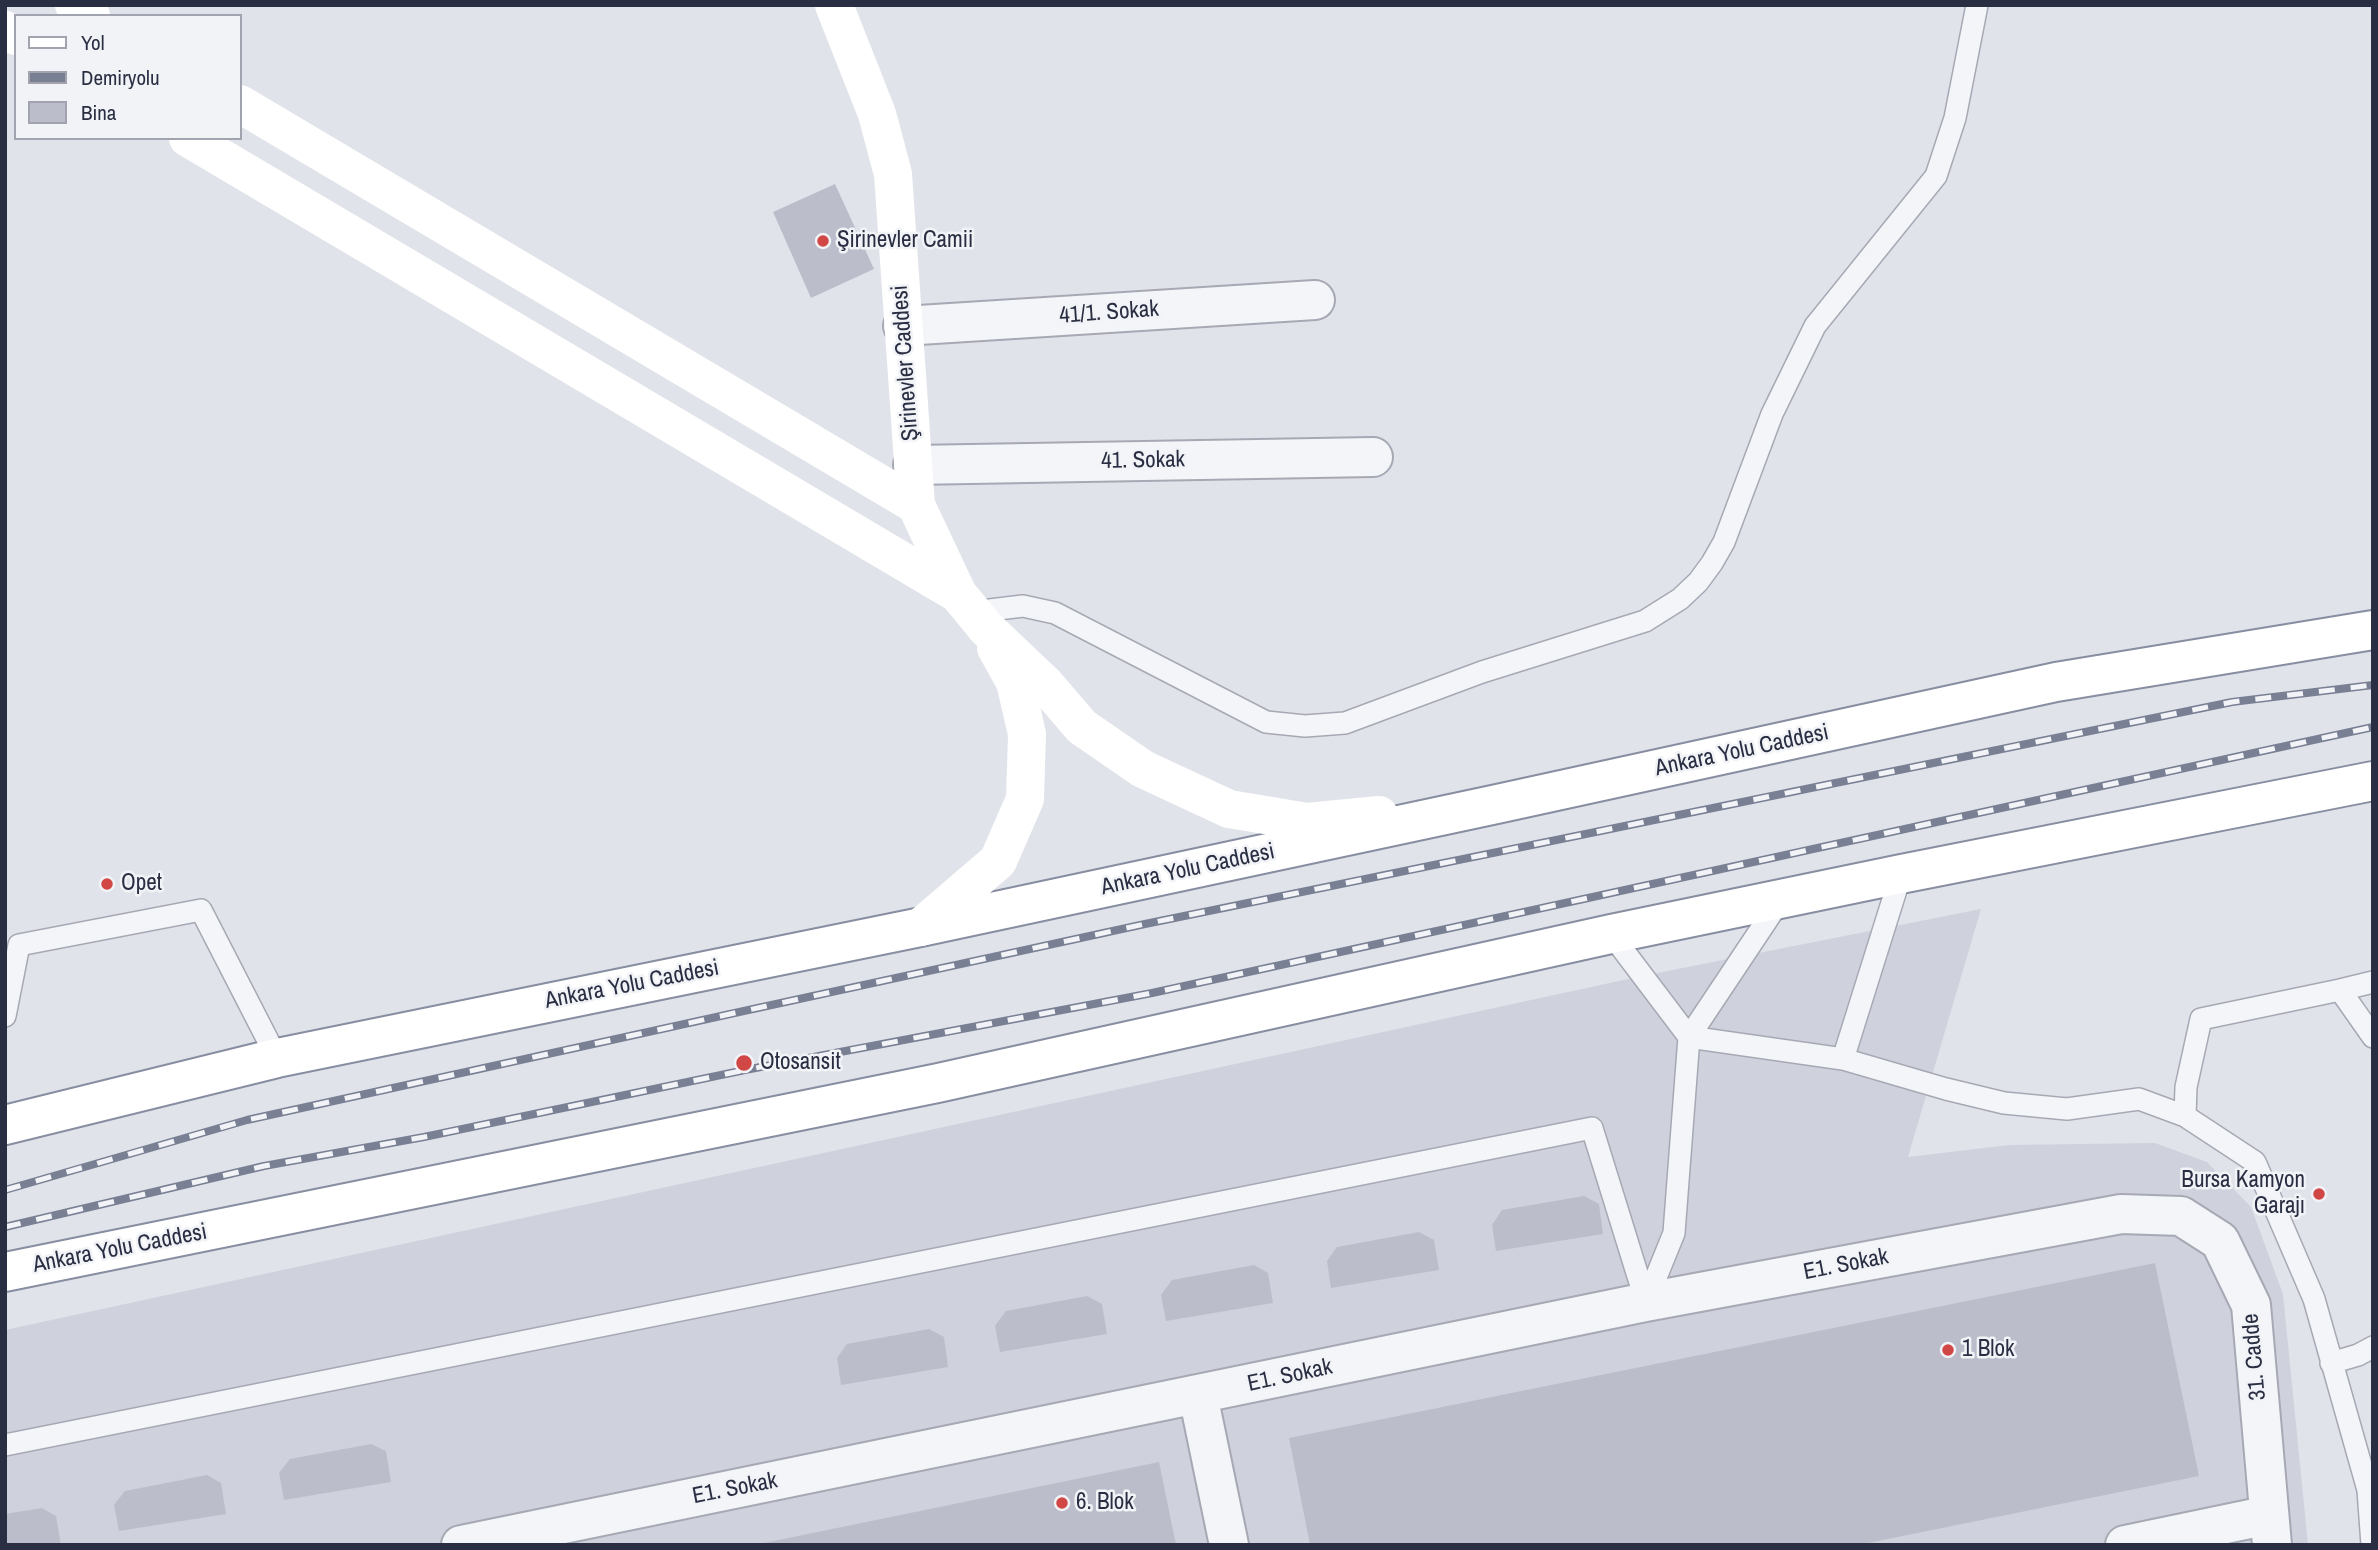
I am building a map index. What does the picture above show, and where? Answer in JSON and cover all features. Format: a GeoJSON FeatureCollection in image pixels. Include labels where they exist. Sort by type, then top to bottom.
{"type":"FeatureCollection","features":[{"type":"Feature","properties":{"kind":"main road","name":"Şirinevler Caddesi"},"geometry":{"type":"LineString","coordinates":[[834,5],[877,114],[893,174],[916,505],[972,611],[1015,682],[1027,734],[1025,799],[998,861],[921,927]]}},
{"type":"Feature","properties":{"kind":"main road"},"geometry":{"type":"LineString","coordinates":[[242,105],[916,505]]}},
{"type":"Feature","properties":{"kind":"main road"},"geometry":{"type":"LineString","coordinates":[[191,140],[972,611],[1044,683],[1082,727],[1143,769],[1229,809],[1307,822],[1497,804]]}},
{"type":"Feature","properties":{"kind":"main road","name":"Ankara Yolu Caddesi"},"geometry":{"type":"LineString","coordinates":[[5,1125],[276,1058],[921,927],[2056,682],[2373,630]]}},
{"type":"Feature","properties":{"kind":"main road","name":"Ankara Yolu Caddesi"},"geometry":{"type":"LineString","coordinates":[[5,1272],[938,1083],[1611,934],[2373,781]]}},
{"type":"Feature","properties":{"kind":"street","name":"41/1. Sokak"},"geometry":{"type":"LineString","coordinates":[[904,326],[1315,300]]}},
{"type":"Feature","properties":{"kind":"street","name":"41. Sokak"},"geometry":{"type":"LineString","coordinates":[[913,465],[1373,457]]}},
{"type":"Feature","properties":{"kind":"street","name":"E1. Sokak"},"geometry":{"type":"LineString","coordinates":[[461,1545],[1646,1302],[2121,1214]]}},
{"type":"Feature","properties":{"kind":"street","name":"31. Cadde"},"geometry":{"type":"LineString","coordinates":[[2121,1214],[2182,1216],[2220,1241],[2252,1305],[2270,1530]]}},
{"type":"Feature","properties":{"kind":"street"},"geometry":{"type":"LineString","coordinates":[[1198,1395],[1229,1545]]}},
{"type":"Feature","properties":{"kind":"street"},"geometry":{"type":"LineString","coordinates":[[2125,1545],[2270,1530]]}},
{"type":"Feature","properties":{"kind":"lane"},"geometry":{"type":"LineString","coordinates":[[972,611],[1023,606],[1055,613],[1266,722],[1306,726],[1345,723],[1482,672],[1645,621],[1663,611],[1698,582],[1724,542],[1772,414],[1815,326],[1936,176],[1955,118],[1977,5]]}},
{"type":"Feature","properties":{"kind":"lane"},"geometry":{"type":"LineString","coordinates":[[1843,1059],[1901,874]]}},
{"type":"Feature","properties":{"kind":"lane"},"geometry":{"type":"LineString","coordinates":[[1646,1302],[1674,1233],[1689,1037],[1781,899]]}},
{"type":"Feature","properties":{"kind":"lane"},"geometry":{"type":"LineString","coordinates":[[5,1016],[19,945],[201,910],[276,1058]]}},
{"type":"Feature","properties":{"kind":"lane"},"geometry":{"type":"LineString","coordinates":[[1611,934],[1689,1037],[1843,1059],[2004,1103],[2067,1109],[2139,1099],[2185,1115],[2255,1162],[2314,1299],[2370,1490],[2372,1545]]}},
{"type":"Feature","properties":{"kind":"lane"},"geometry":{"type":"LineString","coordinates":[[2185,1115],[2186,1087],[2201,1019],[2373,982]]}},
{"type":"Feature","properties":{"kind":"lane"},"geometry":{"type":"LineString","coordinates":[[2340,990],[2373,1037]]}},
{"type":"Feature","properties":{"kind":"lane"},"geometry":{"type":"LineString","coordinates":[[5,1445],[1592,1128],[1646,1302]]}},
{"type":"Feature","properties":{"kind":"lane"},"geometry":{"type":"LineString","coordinates":[[2331,1363],[2373,1348]]}},
{"type":"Feature","properties":{"kind":"shaded area"},"geometry":{"type":"Polygon","coordinates":[[[1981,909],[1908,1157],[2009,1145],[2155,1143],[2207,1162],[2251,1207],[2283,1294],[2308,1545],[5,1545],[5,1330],[1642,976],[1981,909]]]}},
{"type":"Feature","properties":{"kind":"building","name":"Şirinevler Camii"},"geometry":{"type":"Polygon","coordinates":[[[835,184],[874,269],[811,298],[773,212],[835,184]]]}},
{"type":"Feature","properties":{"kind":"building"},"geometry":{"type":"Polygon","coordinates":[[[1584,1196],[1599,1204],[1603,1234],[1496,1251],[1492,1225],[1502,1210],[1584,1196]]]}},
{"type":"Feature","properties":{"kind":"building"},"geometry":{"type":"Polygon","coordinates":[[[1419,1232],[1434,1240],[1439,1270],[1331,1288],[1327,1261],[1337,1247],[1419,1232]]]}},
{"type":"Feature","properties":{"kind":"building","name":"1 Blok"},"geometry":{"type":"Polygon","coordinates":[[[2155,1263],[2199,1476],[1858,1545],[1310,1545],[1289,1438],[2155,1263]]]}},
{"type":"Feature","properties":{"kind":"building"},"geometry":{"type":"Polygon","coordinates":[[[1254,1265],[1268,1273],[1273,1303],[1166,1321],[1161,1295],[1172,1280],[1254,1265]]]}},
{"type":"Feature","properties":{"kind":"building"},"geometry":{"type":"Polygon","coordinates":[[[1087,1296],[1102,1304],[1107,1334],[1000,1352],[995,1326],[1006,1311],[1087,1296]]]}},
{"type":"Feature","properties":{"kind":"building"},"geometry":{"type":"Polygon","coordinates":[[[929,1329],[944,1337],[948,1367],[841,1385],[837,1358],[847,1344],[929,1329]]]}},
{"type":"Feature","properties":{"kind":"building"},"geometry":{"type":"Polygon","coordinates":[[[371,1444],[386,1451],[391,1482],[284,1500],[279,1473],[290,1459],[371,1444]]]}},
{"type":"Feature","properties":{"kind":"building","name":"6. Blok"},"geometry":{"type":"Polygon","coordinates":[[[1159,1462],[1176,1545],[759,1545],[759,1544],[1159,1462]]]}},
{"type":"Feature","properties":{"kind":"building"},"geometry":{"type":"Polygon","coordinates":[[[207,1475],[221,1483],[226,1514],[119,1531],[114,1505],[125,1491],[207,1475]]]}},
{"type":"Feature","properties":{"kind":"building"},"geometry":{"type":"Polygon","coordinates":[[[42,1508],[56,1516],[61,1545],[5,1545],[5,1514],[42,1508]]]}},
{"type":"Feature","properties":{"kind":"railway"},"geometry":{"type":"LineString","coordinates":[[5,1190],[247,1120],[1145,924],[2232,702],[2373,685]]}},
{"type":"Feature","properties":{"kind":"railway"},"geometry":{"type":"LineString","coordinates":[[5,1227],[264,1166],[424,1137],[745,1070],[1152,993],[2373,727]]}},
{"type":"Feature","properties":{"kind":"place","name":"Şirinevler Camii"},"geometry":{"type":"Point","coordinates":[823,241]}},
{"type":"Feature","properties":{"kind":"place","name":"Opet"},"geometry":{"type":"Point","coordinates":[107,884]}},
{"type":"Feature","properties":{"kind":"place","name":"Otosansit"},"geometry":{"type":"Point","coordinates":[744,1063]}},
{"type":"Feature","properties":{"kind":"place","name":"Bursa Kamyon Garajı"},"geometry":{"type":"Point","coordinates":[2319,1194]}},
{"type":"Feature","properties":{"kind":"place","name":"1 Blok"},"geometry":{"type":"Point","coordinates":[1948,1350]}},
{"type":"Feature","properties":{"kind":"place","name":"6. Blok"},"geometry":{"type":"Point","coordinates":[1062,1503]}}]}
